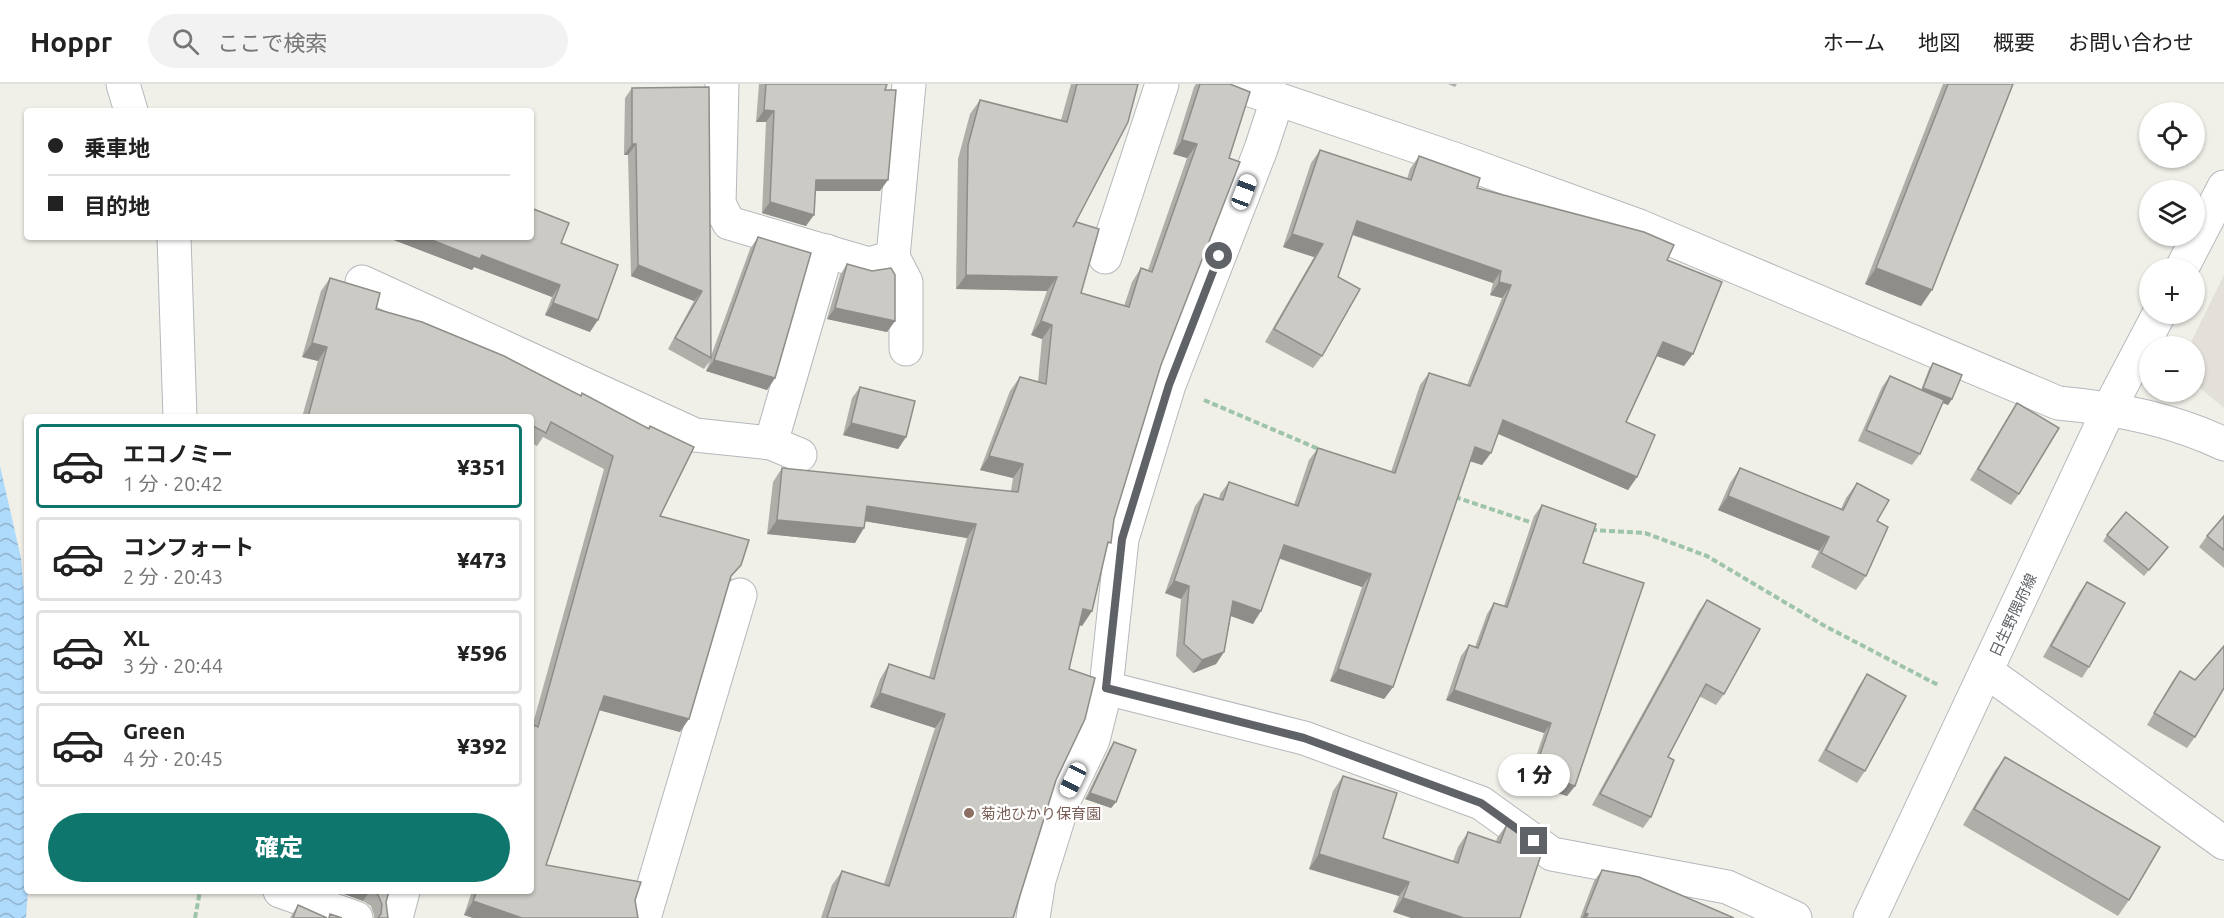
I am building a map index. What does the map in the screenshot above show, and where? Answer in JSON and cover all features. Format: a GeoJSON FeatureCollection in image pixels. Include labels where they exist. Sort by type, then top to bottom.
{"type":"FeatureCollection","features":[{"type":"Feature","properties":{"kind":"street"},"geometry":{"type":"LineString","coordinates":[[123,84],[130,108]]}},
{"type":"Feature","properties":{"kind":"street"},"geometry":{"type":"LineString","coordinates":[[722,84],[719,204],[729,223],[869,264],[892,256]]}},
{"type":"Feature","properties":{"kind":"street"},"geometry":{"type":"LineString","coordinates":[[906,349],[906,282],[892,256],[909,84]]}},
{"type":"Feature","properties":{"kind":"street"},"geometry":{"type":"LineString","coordinates":[[1105,257],[1162,84]]}},
{"type":"Feature","properties":{"kind":"street"},"geometry":{"type":"LineString","coordinates":[[1233,84],[1456,160],[1638,226],[2058,403],[2110,407],[2199,432],[2224,444]]}},
{"type":"Feature","properties":{"kind":"street"},"geometry":{"type":"LineString","coordinates":[[1033,918],[1039,880],[1064,800],[1093,740],[1106,688],[1122,539],[1169,385],[1257,159],[1277,100]]}},
{"type":"Feature","properties":{"kind":"street"},"geometry":{"type":"LineString","coordinates":[[2187,258],[2224,187]]}},
{"type":"Feature","properties":{"kind":"street"},"geometry":{"type":"LineString","coordinates":[[174,240],[180,414]]}},
{"type":"Feature","properties":{"kind":"street"},"geometry":{"type":"LineString","coordinates":[[362,282],[695,435],[785,449],[827,251]]}},
{"type":"Feature","properties":{"kind":"street","name":"日生野隈府線"},"geometry":{"type":"LineString","coordinates":[[1870,918],[2110,407],[2154,324]]}},
{"type":"Feature","properties":{"kind":"street"},"geometry":{"type":"LineString","coordinates":[[644,918],[740,595]]}},
{"type":"Feature","properties":{"kind":"street"},"geometry":{"type":"LineString","coordinates":[[1986,671],[2224,843]]}},
{"type":"Feature","properties":{"kind":"street"},"geometry":{"type":"LineString","coordinates":[[1106,688],[1304,738],[1481,803],[1552,854],[1727,887],[1795,918]]}},
{"type":"Feature","properties":{"kind":"street"},"geometry":{"type":"LineString","coordinates":[[294,894],[356,918]]}},
{"type":"Feature","properties":{"kind":"street"},"geometry":{"type":"LineString","coordinates":[[396,918],[402,894]]}},
{"type":"Feature","properties":{"kind":"path"},"geometry":{"type":"LineString","coordinates":[[1169,385],[1331,454]]}},
{"type":"Feature","properties":{"kind":"path"},"geometry":{"type":"LineString","coordinates":[[1454,496],[1543,526]]}},
{"type":"Feature","properties":{"kind":"path"},"geometry":{"type":"LineString","coordinates":[[1586,530],[1645,533],[1707,556],[1823,625],[1972,701]]}},
{"type":"Feature","properties":{"kind":"path"},"geometry":{"type":"LineString","coordinates":[[195,918],[199,894]]}},
{"type":"Feature","properties":{"kind":"shaded area"},"geometry":{"type":"Polygon","coordinates":[[[2224,275],[2224,408],[2205,392],[2205,336],[2194,336],[2200,324],[2205,324],[2205,314],[2224,275]]]}},
{"type":"Feature","properties":{"kind":"water"},"geometry":{"type":"Polygon","coordinates":[[[0,466],[21,558],[24,594],[24,894],[28,894],[26,918],[0,918],[0,466]]]}},
{"type":"Feature","properties":{"kind":"building"},"geometry":{"type":"Polygon","coordinates":[[[766,84],[887,84],[885,90],[896,90],[888,180],[816,180],[814,215],[770,202],[774,111],[764,110],[766,84]]]}},
{"type":"Feature","properties":{"kind":"building"},"geometry":{"type":"Polygon","coordinates":[[[1077,84],[1138,84],[1128,122],[1073,227],[1076,222],[1099,229],[1081,293],[1129,307],[1141,268],[1152,272],[1197,144],[1182,140],[1200,84],[1230,84],[1250,92],[1229,158],[1240,162],[1161,365],[1114,519],[1111,543],[1108,542],[1092,611],[1083,609],[1069,669],[1095,678],[1085,719],[1056,780],[1013,918],[827,918],[842,871],[889,886],[945,714],[880,693],[889,664],[934,679],[976,524],[867,506],[864,528],[777,520],[782,468],[1018,492],[1023,464],[989,456],[1020,377],[1046,384],[1052,325],[1041,321],[1057,277],[966,275],[968,145],[980,100],[1067,122],[1077,84]]]}},
{"type":"Feature","properties":{"kind":"building"},"geometry":{"type":"Polygon","coordinates":[[[1948,84],[2013,84],[1932,290],[1876,268],[1948,84]]]}},
{"type":"Feature","properties":{"kind":"building"},"geometry":{"type":"Polygon","coordinates":[[[709,87],[711,358],[675,338],[702,291],[638,265],[636,144],[632,144],[632,88],[709,87]]]}},
{"type":"Feature","properties":{"kind":"building"},"geometry":{"type":"Polygon","coordinates":[[[1320,150],[1411,180],[1419,156],[1480,178],[1477,188],[1644,232],[1674,245],[1667,260],[1722,282],[1693,354],[1663,342],[1626,422],[1655,435],[1637,477],[1503,420],[1491,453],[1475,447],[1393,687],[1338,669],[1371,574],[1284,545],[1261,611],[1233,601],[1224,652],[1202,660],[1184,644],[1189,586],[1174,581],[1204,494],[1223,500],[1229,482],[1298,506],[1318,448],[1395,473],[1429,373],[1470,386],[1511,285],[1499,282],[1501,271],[1357,221],[1338,277],[1360,289],[1322,356],[1274,329],[1323,244],[1292,234],[1320,150]]]}},
{"type":"Feature","properties":{"kind":"building"},"geometry":{"type":"Polygon","coordinates":[[[534,209],[569,223],[561,243],[618,265],[598,320],[553,303],[560,285],[482,255],[480,259],[432,240],[534,240],[534,209]]]}},
{"type":"Feature","properties":{"kind":"building"},"geometry":{"type":"Polygon","coordinates":[[[758,237],[811,253],[775,378],[714,360],[758,237]]]}},
{"type":"Feature","properties":{"kind":"building"},"geometry":{"type":"Polygon","coordinates":[[[847,264],[872,271],[891,268],[895,275],[895,321],[835,308],[847,264]]]}},
{"type":"Feature","properties":{"kind":"building"},"geometry":{"type":"Polygon","coordinates":[[[330,278],[380,293],[376,309],[422,322],[504,356],[581,396],[582,393],[649,429],[650,426],[694,447],[660,516],[749,540],[741,565],[731,576],[689,719],[604,696],[546,865],[641,882],[635,900],[638,918],[522,918],[473,901],[476,894],[534,894],[534,725],[538,727],[613,456],[551,422],[546,433],[534,427],[534,414],[309,414],[327,347],[312,343],[330,278]]]}},
{"type":"Feature","properties":{"kind":"building"},"geometry":{"type":"Polygon","coordinates":[[[1933,363],[1962,375],[1952,399],[1923,388],[1933,363]]]}},
{"type":"Feature","properties":{"kind":"building"},"geometry":{"type":"Polygon","coordinates":[[[1890,376],[1944,400],[1920,454],[1866,430],[1890,376]]]}},
{"type":"Feature","properties":{"kind":"building"},"geometry":{"type":"Polygon","coordinates":[[[860,387],[915,401],[906,437],[851,423],[860,387]]]}},
{"type":"Feature","properties":{"kind":"building"},"geometry":{"type":"Polygon","coordinates":[[[2017,403],[2059,428],[2019,494],[1978,469],[2017,403]]]}},
{"type":"Feature","properties":{"kind":"building"},"geometry":{"type":"Polygon","coordinates":[[[1740,468],[1843,510],[1857,483],[1889,500],[1877,521],[1888,527],[1866,576],[1821,553],[1829,537],[1728,496],[1740,468]]]}},
{"type":"Feature","properties":{"kind":"building"},"geometry":{"type":"Polygon","coordinates":[[[1542,505],[1596,524],[1583,563],[1644,583],[1575,786],[1534,772],[1551,723],[1454,690],[1469,645],[1478,648],[1494,603],[1507,607],[1542,505]]]}},
{"type":"Feature","properties":{"kind":"building"},"geometry":{"type":"Polygon","coordinates":[[[2126,512],[2168,547],[2149,570],[2107,535],[2126,512]]]}},
{"type":"Feature","properties":{"kind":"building"},"geometry":{"type":"Polygon","coordinates":[[[2224,516],[2224,550],[2207,536],[2224,516]]]}},
{"type":"Feature","properties":{"kind":"building"},"geometry":{"type":"Polygon","coordinates":[[[2087,582],[2125,603],[2089,667],[2051,646],[2087,582]]]}},
{"type":"Feature","properties":{"kind":"building"},"geometry":{"type":"Polygon","coordinates":[[[1707,600],[1760,629],[1724,694],[1706,684],[1668,757],[1674,760],[1651,817],[1600,794],[1707,600]]]}},
{"type":"Feature","properties":{"kind":"building"},"geometry":{"type":"Polygon","coordinates":[[[2224,646],[2224,688],[2195,737],[2154,713],[2180,671],[2195,680],[2224,646]]]}},
{"type":"Feature","properties":{"kind":"building"},"geometry":{"type":"Polygon","coordinates":[[[1867,674],[1906,696],[1865,771],[1826,750],[1867,674]]]}},
{"type":"Feature","properties":{"kind":"building"},"geometry":{"type":"Polygon","coordinates":[[[1114,742],[1136,750],[1116,802],[1090,793],[1114,742]]]}},
{"type":"Feature","properties":{"kind":"building"},"geometry":{"type":"Polygon","coordinates":[[[2005,757],[2160,847],[2129,900],[1974,809],[2005,757]]]}},
{"type":"Feature","properties":{"kind":"building"},"geometry":{"type":"Polygon","coordinates":[[[1343,776],[1397,793],[1383,838],[1458,863],[1468,832],[1500,843],[1507,824],[1543,849],[1520,918],[1464,918],[1403,898],[1409,882],[1319,854],[1343,776]]]}},
{"type":"Feature","properties":{"kind":"building"},"geometry":{"type":"Polygon","coordinates":[[[1602,870],[1639,877],[1734,918],[1586,918],[1588,914],[1585,913],[1602,870]]]}},
{"type":"Feature","properties":{"kind":"building"},"geometry":{"type":"Polygon","coordinates":[[[388,894],[386,902],[388,918],[378,918],[382,904],[378,895],[388,894]]]}},
{"type":"Feature","properties":{"kind":"building"},"geometry":{"type":"Polygon","coordinates":[[[298,905],[327,918],[293,918],[298,905]]]}},
{"type":"Feature","properties":{"kind":"building"},"geometry":{"type":"Polygon","coordinates":[[[330,914],[342,918],[329,918],[330,914]]]}},
{"type":"Feature","properties":{"kind":"place","name":"菊池ひかり保育園"},"geometry":{"type":"Point","coordinates":[969,813]}},
{"type":"Feature","properties":{"kind":"route"},"geometry":{"type":"LineString","coordinates":[[1219,256],[1169,385],[1122,539],[1106,688],[1304,738],[1481,803],[1534,841]]}}]}
